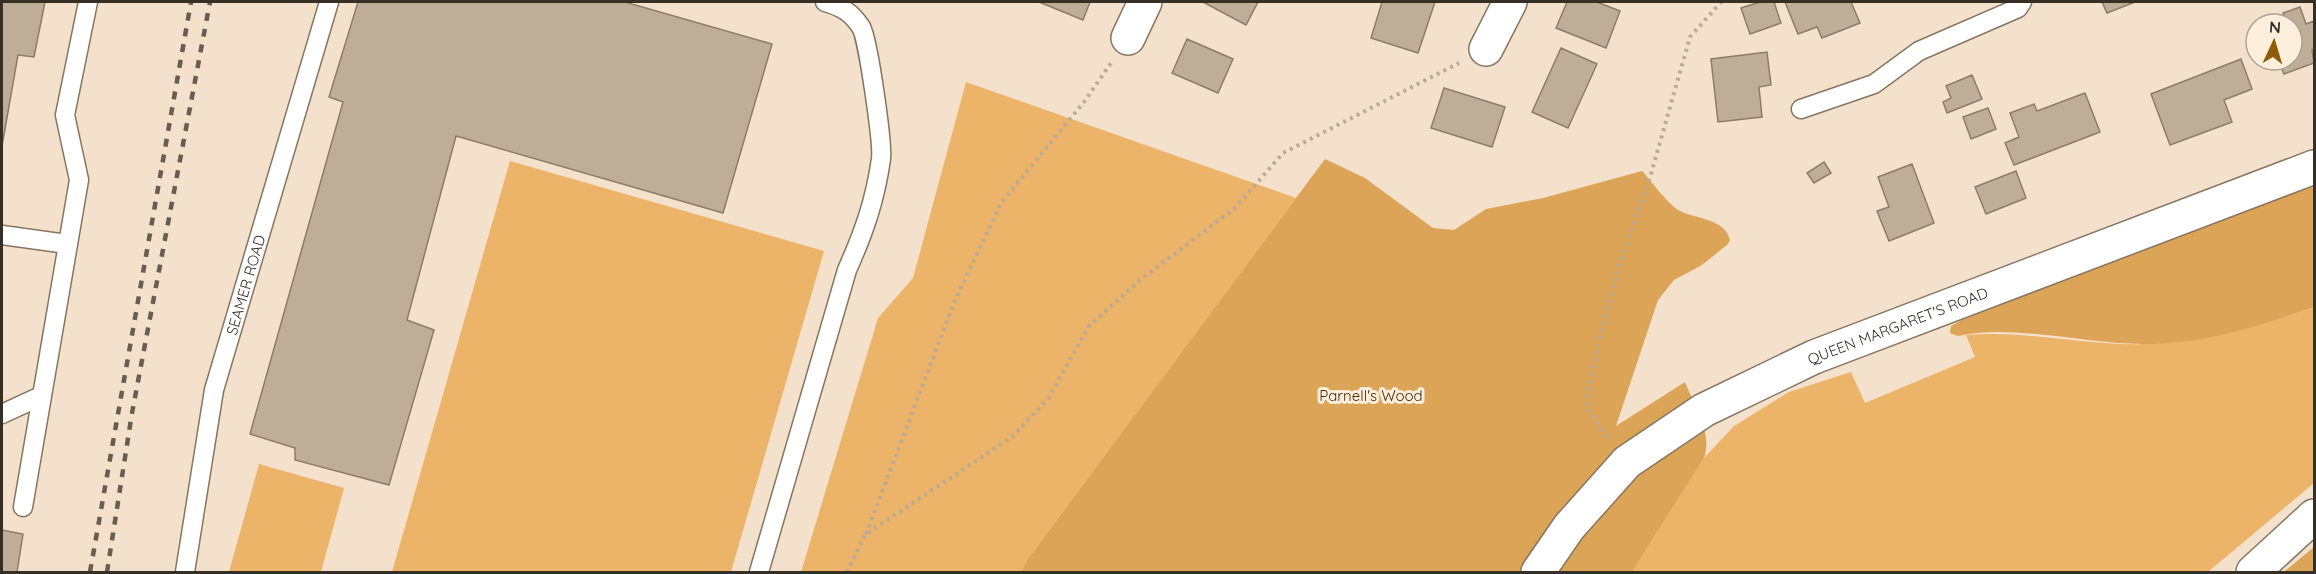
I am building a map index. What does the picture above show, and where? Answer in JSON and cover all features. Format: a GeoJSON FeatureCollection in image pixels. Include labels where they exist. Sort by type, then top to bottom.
{"type":"FeatureCollection","features":[{"type":"Feature","properties":{"kind":"main road"},"geometry":{"type":"LineString","coordinates":[[1128,38],[1145,2]]}},
{"type":"Feature","properties":{"kind":"main road"},"geometry":{"type":"LineString","coordinates":[[1486,49],[1510,2]]}},
{"type":"Feature","properties":{"kind":"main road","name":"QUEEN MARGARET'S ROAD"},"geometry":{"type":"LineString","coordinates":[[1538,573],[1569,527],[1627,462],[1704,410],[1814,357],[2314,166]]}},
{"type":"Feature","properties":{"kind":"main road"},"geometry":{"type":"LineString","coordinates":[[2253,573],[2314,516]]}},
{"type":"Feature","properties":{"kind":"lane"},"geometry":{"type":"LineString","coordinates":[[23,507],[79,180],[65,115],[88,2]]}},
{"type":"Feature","properties":{"kind":"lane","name":"SEAMER ROAD"},"geometry":{"type":"LineString","coordinates":[[185,573],[214,390],[329,2]]}},
{"type":"Feature","properties":{"kind":"lane"},"geometry":{"type":"LineString","coordinates":[[759,573],[847,270],[868,224],[881,157],[877,112],[863,29],[847,9],[825,2]]}},
{"type":"Feature","properties":{"kind":"lane"},"geometry":{"type":"LineString","coordinates":[[1801,109],[1874,84],[1919,51],[2018,8],[2022,2]]}},
{"type":"Feature","properties":{"kind":"lane"},"geometry":{"type":"LineString","coordinates":[[2,235],[67,244]]}},
{"type":"Feature","properties":{"kind":"lane"},"geometry":{"type":"LineString","coordinates":[[2,414],[41,396]]}},
{"type":"Feature","properties":{"kind":"path"},"geometry":{"type":"LineString","coordinates":[[1627,462],[1592,419],[1588,409],[1589,387],[1617,273],[1651,174],[1690,37],[1721,2]]}},
{"type":"Feature","properties":{"kind":"path"},"geometry":{"type":"LineString","coordinates":[[847,573],[865,535],[954,303],[1001,203],[1084,102],[1128,38]]}},
{"type":"Feature","properties":{"kind":"path"},"geometry":{"type":"LineString","coordinates":[[865,535],[1012,436],[1048,399],[1089,326],[1140,280],[1235,207],[1283,153],[1486,49]]}},
{"type":"Feature","properties":{"kind":"shaded area"},"geometry":{"type":"Polygon","coordinates":[[[966,82],[1296,198],[1027,560],[1021,572],[801,572],[878,318],[913,278],[966,82]]]}},
{"type":"Feature","properties":{"kind":"shaded area"},"geometry":{"type":"Polygon","coordinates":[[[510,161],[824,251],[731,572],[392,572],[510,161]]]}},
{"type":"Feature","properties":{"kind":"shaded area"},"geometry":{"type":"Polygon","coordinates":[[[2314,307],[2314,483],[2208,572],[1632,572],[1704,458],[1734,426],[1789,392],[1851,372],[1865,403],[1975,357],[1966,335],[2011,335],[2123,344],[2167,343],[2231,332],[2314,307]]]}},
{"type":"Feature","properties":{"kind":"shaded area"},"geometry":{"type":"Polygon","coordinates":[[[259,464],[344,488],[321,572],[229,572],[259,464]]]}},
{"type":"Feature","properties":{"kind":"green space","name":"Parnell's Wood"},"geometry":{"type":"Polygon","coordinates":[[[1325,159],[1365,178],[1433,228],[1454,230],[1486,209],[1543,198],[1642,171],[1678,210],[1716,223],[1727,233],[1730,240],[1728,244],[1702,265],[1674,280],[1658,300],[1616,426],[1685,382],[1701,419],[1706,439],[1704,458],[1632,572],[1021,572],[1027,560],[1325,159]]]}},
{"type":"Feature","properties":{"kind":"green space"},"geometry":{"type":"Polygon","coordinates":[[[2314,184],[2314,307],[2231,333],[2167,343],[2123,343],[2026,333],[2001,332],[1958,336],[1950,333],[1951,326],[1962,320],[2314,184]]]}},
{"type":"Feature","properties":{"kind":"green space"},"geometry":{"type":"Polygon","coordinates":[[[2314,547],[2314,572],[2284,572],[2285,571],[2314,547]]]}},
{"type":"Feature","properties":{"kind":"building"},"geometry":{"type":"Polygon","coordinates":[[[2,2],[45,2],[34,57],[18,55],[2,146],[2,2]]]}},
{"type":"Feature","properties":{"kind":"building"},"geometry":{"type":"Polygon","coordinates":[[[358,2],[625,2],[772,44],[723,213],[456,136],[407,320],[434,330],[389,485],[295,460],[295,448],[250,434],[343,102],[329,97],[358,2]]]}},
{"type":"Feature","properties":{"kind":"building"},"geometry":{"type":"Polygon","coordinates":[[[1039,2],[1090,2],[1083,20],[1039,2]]]}},
{"type":"Feature","properties":{"kind":"building"},"geometry":{"type":"Polygon","coordinates":[[[1203,2],[1258,2],[1246,25],[1203,2]]]}},
{"type":"Feature","properties":{"kind":"building"},"geometry":{"type":"Polygon","coordinates":[[[1382,2],[1435,2],[1418,53],[1371,38],[1382,2]]]}},
{"type":"Feature","properties":{"kind":"building"},"geometry":{"type":"Polygon","coordinates":[[[1567,2],[1597,2],[1620,11],[1606,48],[1556,28],[1567,2]]]}},
{"type":"Feature","properties":{"kind":"building"},"geometry":{"type":"Polygon","coordinates":[[[1760,2],[1774,2],[1781,23],[1750,34],[1741,8],[1760,2]]]}},
{"type":"Feature","properties":{"kind":"building"},"geometry":{"type":"Polygon","coordinates":[[[1785,2],[1851,2],[1860,23],[1822,38],[1817,27],[1798,34],[1785,2]]]}},
{"type":"Feature","properties":{"kind":"building"},"geometry":{"type":"Polygon","coordinates":[[[2102,2],[2135,2],[2107,13],[2102,2]]]}},
{"type":"Feature","properties":{"kind":"building"},"geometry":{"type":"Polygon","coordinates":[[[2300,7],[2302,12],[2286,12],[2300,7]]]}},
{"type":"Feature","properties":{"kind":"building"},"geometry":{"type":"Polygon","coordinates":[[[2304,18],[2306,24],[2314,21],[2314,49],[2312,50],[2314,63],[2304,67],[2304,18]]]}},
{"type":"Feature","properties":{"kind":"building"},"geometry":{"type":"Polygon","coordinates":[[[1187,39],[1233,59],[1218,93],[1172,73],[1187,39]]]}},
{"type":"Feature","properties":{"kind":"building"},"geometry":{"type":"Polygon","coordinates":[[[1561,48],[1597,64],[1568,128],[1532,112],[1561,48]]]}},
{"type":"Feature","properties":{"kind":"building"},"geometry":{"type":"Polygon","coordinates":[[[1767,52],[1771,85],[1759,87],[1762,117],[1718,122],[1711,59],[1767,52]]]}},
{"type":"Feature","properties":{"kind":"building"},"geometry":{"type":"Polygon","coordinates":[[[2241,59],[2252,89],[2224,100],[2232,122],[2170,145],[2151,94],[2241,59]]]}},
{"type":"Feature","properties":{"kind":"building"},"geometry":{"type":"Polygon","coordinates":[[[1972,75],[1982,99],[1947,113],[1943,102],[1951,98],[1946,86],[1972,75]]]}},
{"type":"Feature","properties":{"kind":"building"},"geometry":{"type":"Polygon","coordinates":[[[1444,88],[1505,107],[1492,147],[1431,128],[1444,88]]]}},
{"type":"Feature","properties":{"kind":"building"},"geometry":{"type":"Polygon","coordinates":[[[2085,93],[2100,132],[2014,165],[2005,143],[2019,137],[2010,113],[2034,104],[2037,111],[2085,93]]]}},
{"type":"Feature","properties":{"kind":"building"},"geometry":{"type":"Polygon","coordinates":[[[1988,108],[1996,129],[1971,139],[1963,117],[1988,108]]]}},
{"type":"Feature","properties":{"kind":"building"},"geometry":{"type":"Polygon","coordinates":[[[1824,162],[1831,173],[1814,183],[1807,173],[1824,162]]]}},
{"type":"Feature","properties":{"kind":"building"},"geometry":{"type":"Polygon","coordinates":[[[1912,164],[1934,223],[1889,241],[1877,211],[1889,207],[1878,177],[1912,164]]]}},
{"type":"Feature","properties":{"kind":"building"},"geometry":{"type":"Polygon","coordinates":[[[2016,171],[2026,198],[1986,214],[1975,187],[2016,171]]]}},
{"type":"Feature","properties":{"kind":"building"},"geometry":{"type":"Polygon","coordinates":[[[2,530],[23,534],[17,572],[2,572],[2,530]]]}},
{"type":"Feature","properties":{"kind":"railway"},"geometry":{"type":"LineString","coordinates":[[90,572],[191,2]]}},
{"type":"Feature","properties":{"kind":"railway"},"geometry":{"type":"LineString","coordinates":[[107,572],[132,413],[210,2]]}}]}
